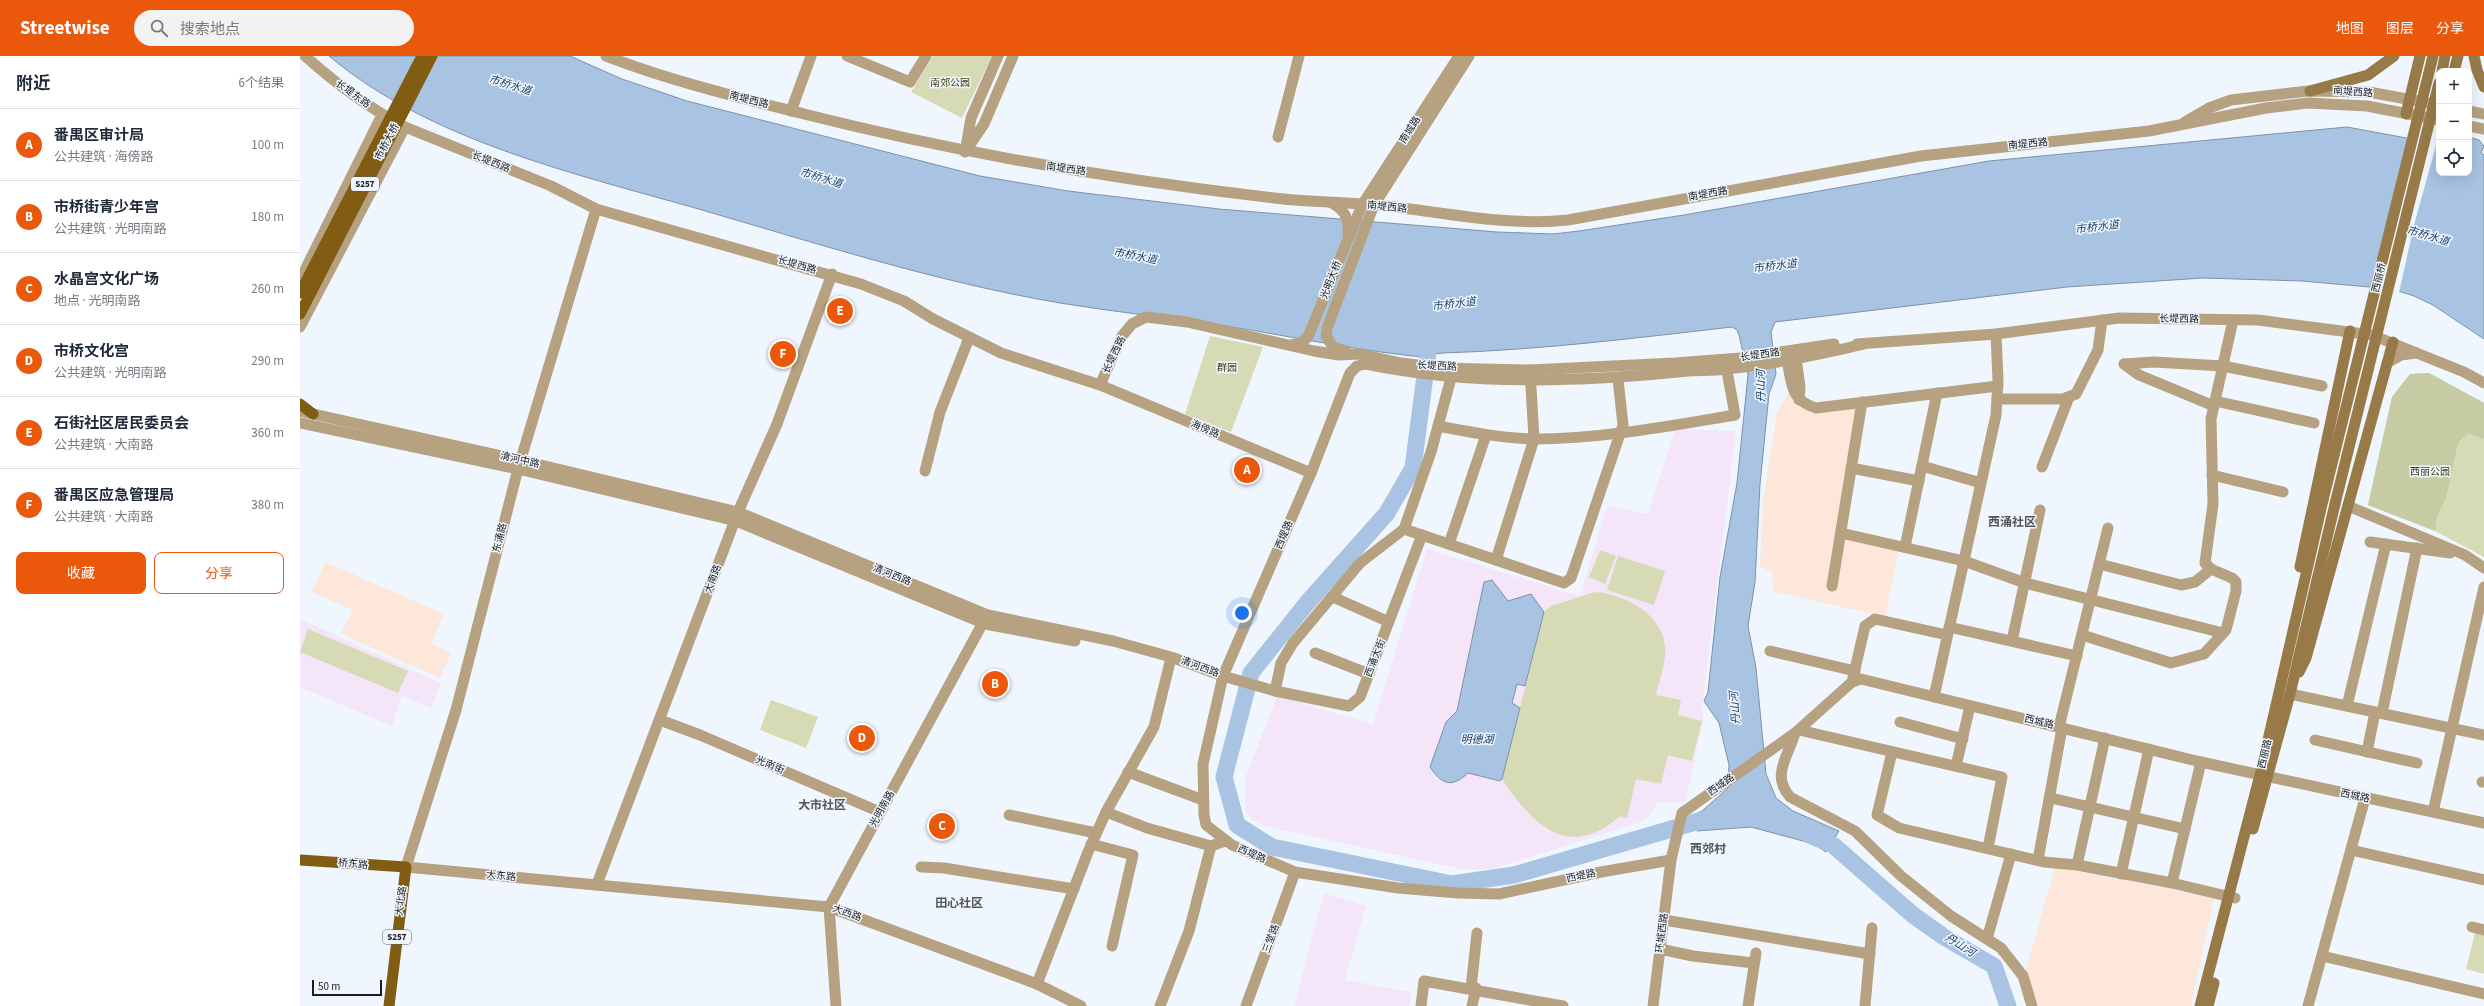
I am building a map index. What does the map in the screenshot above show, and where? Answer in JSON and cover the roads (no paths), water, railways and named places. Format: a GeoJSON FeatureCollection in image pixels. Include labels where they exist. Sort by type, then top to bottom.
{"type":"FeatureCollection","features":[{"type":"Feature","properties":{"kind":"main road","name":"市桥大桥"},"geometry":{"type":"LineString","coordinates":[[300,293],[422,56]]}},
{"type":"Feature","properties":{"kind":"main road","name":"市桥大桥"},"geometry":{"type":"LineString","coordinates":[[300,314],[432,56]]}},
{"type":"Feature","properties":{"kind":"main road"},"geometry":{"type":"LineString","coordinates":[[2310,91],[2368,75],[2394,56]]}},
{"type":"Feature","properties":{"kind":"main road"},"geometry":{"type":"LineString","coordinates":[[2406,114],[2420,56]]}},
{"type":"Feature","properties":{"kind":"main road","name":"西丽桥"},"geometry":{"type":"LineString","coordinates":[[2324,500],[2433,56]]}},
{"type":"Feature","properties":{"kind":"main road"},"geometry":{"type":"LineString","coordinates":[[2443,68],[2445,56]]}},
{"type":"Feature","properties":{"kind":"main road"},"geometry":{"type":"LineString","coordinates":[[2455,68],[2458,56]]}},
{"type":"Feature","properties":{"kind":"main road"},"geometry":{"type":"LineString","coordinates":[[2474,56],[2477,70],[2484,87]]}},
{"type":"Feature","properties":{"kind":"main road","name":"西丽桥"},"geometry":{"type":"LineString","coordinates":[[2335,504],[2436,95]]}},
{"type":"Feature","properties":{"kind":"main road"},"geometry":{"type":"LineString","coordinates":[[2287,689],[2282,654],[2350,331]]}},
{"type":"Feature","properties":{"kind":"main road"},"geometry":{"type":"LineString","coordinates":[[2287,689],[2306,658],[2393,342]]}},
{"type":"Feature","properties":{"kind":"main road"},"geometry":{"type":"LineString","coordinates":[[300,404],[313,414]]}},
{"type":"Feature","properties":{"kind":"main road","name":"西丽路"},"geometry":{"type":"LineString","coordinates":[[2287,689],[2324,500]]}},
{"type":"Feature","properties":{"kind":"main road","name":"西丽路"},"geometry":{"type":"LineString","coordinates":[[2200,1006],[2264,776],[2335,504]]}},
{"type":"Feature","properties":{"kind":"main road","name":"桥东路"},"geometry":{"type":"LineString","coordinates":[[300,860],[406,867]]}},
{"type":"Feature","properties":{"kind":"main road","name":"大北路"},"geometry":{"type":"LineString","coordinates":[[390,1006],[406,867]]}},
{"type":"Feature","properties":{"kind":"main road","name":"西丽路"},"geometry":{"type":"LineString","coordinates":[[2208,1006],[2231,898]]}},
{"type":"Feature","properties":{"kind":"street","name":"长堤东路"},"geometry":{"type":"LineString","coordinates":[[305,56],[342,87],[382,115],[405,127]]}},
{"type":"Feature","properties":{"kind":"street","name":"南堤西路"},"geometry":{"type":"LineString","coordinates":[[606,56],[682,82],[965,152],[1187,187],[1276,199],[1332,202],[1360,209],[1374,205],[1516,222],[1544,222],[1921,156],[2176,127],[2266,108],[2308,103],[2367,106],[2436,119]]}},
{"type":"Feature","properties":{"kind":"street"},"geometry":{"type":"LineString","coordinates":[[791,110],[810,56]]}},
{"type":"Feature","properties":{"kind":"street"},"geometry":{"type":"LineString","coordinates":[[847,56],[910,82],[926,56]]}},
{"type":"Feature","properties":{"kind":"street"},"geometry":{"type":"LineString","coordinates":[[965,152],[971,118],[998,56]]}},
{"type":"Feature","properties":{"kind":"street"},"geometry":{"type":"LineString","coordinates":[[965,152],[984,124],[1013,56]]}},
{"type":"Feature","properties":{"kind":"street"},"geometry":{"type":"LineString","coordinates":[[1278,137],[1299,56]]}},
{"type":"Feature","properties":{"kind":"street","name":"南城路"},"geometry":{"type":"LineString","coordinates":[[1360,209],[1459,56]]}},
{"type":"Feature","properties":{"kind":"street","name":"南城路"},"geometry":{"type":"LineString","coordinates":[[1374,205],[1469,56]]}},
{"type":"Feature","properties":{"kind":"street","name":"南堤西路"},"geometry":{"type":"LineString","coordinates":[[2176,127],[2209,108],[2231,100],[2310,91],[2369,92],[2436,104]]}},
{"type":"Feature","properties":{"kind":"street"},"geometry":{"type":"LineString","coordinates":[[2472,112],[2484,114]]}},
{"type":"Feature","properties":{"kind":"street"},"geometry":{"type":"LineString","coordinates":[[300,280],[382,115]]}},
{"type":"Feature","properties":{"kind":"street"},"geometry":{"type":"LineString","coordinates":[[300,327],[405,127]]}},
{"type":"Feature","properties":{"kind":"street","name":"长堤西路"},"geometry":{"type":"LineString","coordinates":[[405,127],[551,186],[596,209],[832,274],[904,301],[969,338],[1000,353],[1100,385],[1122,336],[1132,324],[1146,317],[1187,322],[1291,345],[1360,354],[1400,367]]}},
{"type":"Feature","properties":{"kind":"street"},"geometry":{"type":"LineString","coordinates":[[2472,127],[2484,129]]}},
{"type":"Feature","properties":{"kind":"street"},"geometry":{"type":"LineString","coordinates":[[1332,202],[1345,213],[1348,223],[1348,239]]}},
{"type":"Feature","properties":{"kind":"street","name":"光明大桥"},"geometry":{"type":"LineString","coordinates":[[1348,379],[1344,361],[1335,351],[1326,336],[1327,328],[1374,205]]}},
{"type":"Feature","properties":{"kind":"street","name":"东涌路"},"geometry":{"type":"LineString","coordinates":[[406,867],[456,710],[519,464],[596,209]]}},
{"type":"Feature","properties":{"kind":"street","name":"光明大桥"},"geometry":{"type":"LineString","coordinates":[[1291,345],[1301,343],[1308,337],[1360,209]]}},
{"type":"Feature","properties":{"kind":"street","name":"大南路"},"geometry":{"type":"LineString","coordinates":[[597,884],[737,516],[777,424],[832,274]]}},
{"type":"Feature","properties":{"kind":"street","name":"长堤西路"},"geometry":{"type":"LineString","coordinates":[[1348,379],[1352,370],[1360,365],[1400,367],[1444,374],[1530,375],[1618,379],[1786,358],[1864,344],[1996,334],[2119,318],[2258,320],[2350,331],[2393,342],[2464,372],[2484,383]]}},
{"type":"Feature","properties":{"kind":"street"},"geometry":{"type":"LineString","coordinates":[[1997,399],[2069,397],[2076,394],[2098,350],[2102,320]]}},
{"type":"Feature","properties":{"kind":"street"},"geometry":{"type":"LineString","coordinates":[[2082,635],[2171,663],[2204,654],[2223,633],[2236,591],[2236,582],[2232,578],[2211,569],[2204,563],[2213,504],[2211,419],[2233,320]]}},
{"type":"Feature","properties":{"kind":"street"},"geometry":{"type":"LineString","coordinates":[[1934,697],[1996,415],[1998,386],[1996,334]]}},
{"type":"Feature","properties":{"kind":"street"},"geometry":{"type":"LineString","coordinates":[[925,471],[940,412],[969,338]]}},
{"type":"Feature","properties":{"kind":"street","name":"长堤西路"},"geometry":{"type":"LineString","coordinates":[[1786,358],[1838,343],[1864,344]]}},
{"type":"Feature","properties":{"kind":"street"},"geometry":{"type":"LineString","coordinates":[[2387,363],[2401,356],[2416,353]]}},
{"type":"Feature","properties":{"kind":"street"},"geometry":{"type":"LineString","coordinates":[[1786,358],[1794,393],[1800,400],[1816,408],[1998,386]]}},
{"type":"Feature","properties":{"kind":"street"},"geometry":{"type":"LineString","coordinates":[[2314,423],[2214,404],[2139,375],[2124,364],[2154,362],[2223,366],[2322,386]]}},
{"type":"Feature","properties":{"kind":"street"},"geometry":{"type":"LineString","coordinates":[[1438,426],[1486,435],[1534,439],[1620,433],[1735,415],[1726,365]]}},
{"type":"Feature","properties":{"kind":"street","name":"长堤西路"},"geometry":{"type":"LineString","coordinates":[[1530,375],[1726,365]]}},
{"type":"Feature","properties":{"kind":"street"},"geometry":{"type":"LineString","coordinates":[[1223,676],[1275,691],[1281,663],[1293,643],[1360,563],[1404,529],[1438,426],[1444,374]]}},
{"type":"Feature","properties":{"kind":"street"},"geometry":{"type":"LineString","coordinates":[[1496,560],[1534,439],[1530,375]]}},
{"type":"Feature","properties":{"kind":"street","name":"西堤路"},"geometry":{"type":"LineString","coordinates":[[1348,379],[1311,473],[1223,676],[1203,764],[1203,800],[1206,825],[1225,841],[1295,872],[1398,888],[1499,894],[1601,872],[1671,860]]}},
{"type":"Feature","properties":{"kind":"street"},"geometry":{"type":"LineString","coordinates":[[1404,529],[1564,582],[1571,578],[1623,425],[1618,379]]}},
{"type":"Feature","properties":{"kind":"street","name":"海傍路"},"geometry":{"type":"LineString","coordinates":[[1100,385],[1311,473]]}},
{"type":"Feature","properties":{"kind":"street"},"geometry":{"type":"LineString","coordinates":[[1904,547],[1937,393]]}},
{"type":"Feature","properties":{"kind":"street"},"geometry":{"type":"LineString","coordinates":[[2042,467],[2069,397]]}},
{"type":"Feature","properties":{"kind":"street"},"geometry":{"type":"LineString","coordinates":[[1832,586],[1862,402]]}},
{"type":"Feature","properties":{"kind":"street","name":"清河中路"},"geometry":{"type":"LineString","coordinates":[[300,411],[737,516]]}},
{"type":"Feature","properties":{"kind":"street","name":"清河中路"},"geometry":{"type":"LineString","coordinates":[[300,422],[519,464]]}},
{"type":"Feature","properties":{"kind":"street"},"geometry":{"type":"LineString","coordinates":[[1449,544],[1486,435]]}},
{"type":"Feature","properties":{"kind":"street"},"geometry":{"type":"LineString","coordinates":[[1922,466],[1981,483]]}},
{"type":"Feature","properties":{"kind":"street"},"geometry":{"type":"LineString","coordinates":[[1851,468],[1919,481]]}},
{"type":"Feature","properties":{"kind":"street"},"geometry":{"type":"LineString","coordinates":[[2212,475],[2283,492]]}},
{"type":"Feature","properties":{"kind":"street"},"geometry":{"type":"LineString","coordinates":[[2348,506],[2465,555],[2484,568]]}},
{"type":"Feature","properties":{"kind":"street"},"geometry":{"type":"LineString","coordinates":[[2012,641],[2040,510]]}},
{"type":"Feature","properties":{"kind":"street","name":"清河西路"},"geometry":{"type":"LineString","coordinates":[[737,516],[985,619],[1109,647],[1223,676]]}},
{"type":"Feature","properties":{"kind":"street"},"geometry":{"type":"LineString","coordinates":[[2038,860],[2051,798],[2061,728],[2108,528]]}},
{"type":"Feature","properties":{"kind":"street"},"geometry":{"type":"LineString","coordinates":[[1841,533],[1964,561],[2025,583],[2223,633]]}},
{"type":"Feature","properties":{"kind":"street","name":"西涌大街"},"geometry":{"type":"LineString","coordinates":[[1275,691],[1349,706],[1360,697],[1422,535]]}},
{"type":"Feature","properties":{"kind":"street"},"geometry":{"type":"LineString","coordinates":[[2370,542],[2465,555]]}},
{"type":"Feature","properties":{"kind":"street"},"geometry":{"type":"LineString","coordinates":[[2346,706],[2386,544]]}},
{"type":"Feature","properties":{"kind":"street"},"geometry":{"type":"LineString","coordinates":[[2367,752],[2417,548]]}},
{"type":"Feature","properties":{"kind":"street"},"geometry":{"type":"LineString","coordinates":[[2099,564],[2181,585],[2195,582],[2211,569]]}},
{"type":"Feature","properties":{"kind":"street"},"geometry":{"type":"LineString","coordinates":[[2433,812],[2484,587]]}},
{"type":"Feature","properties":{"kind":"street"},"geometry":{"type":"LineString","coordinates":[[1333,597],[1389,622]]}},
{"type":"Feature","properties":{"kind":"street","name":"清河西路"},"geometry":{"type":"LineString","coordinates":[[985,619],[1113,641],[1171,657],[1223,676]]}},
{"type":"Feature","properties":{"kind":"street","name":"光明南路"},"geometry":{"type":"LineString","coordinates":[[829,907],[985,619]]}},
{"type":"Feature","properties":{"kind":"street"},"geometry":{"type":"LineString","coordinates":[[1852,682],[1865,626],[1875,619],[2012,641],[2077,656]]}},
{"type":"Feature","properties":{"kind":"street"},"geometry":{"type":"LineString","coordinates":[[1770,650],[1855,671]]}},
{"type":"Feature","properties":{"kind":"street"},"geometry":{"type":"LineString","coordinates":[[1315,653],[1369,674]]}},
{"type":"Feature","properties":{"kind":"street"},"geometry":{"type":"LineString","coordinates":[[1037,984],[1096,833],[1106,812],[1154,727],[1170,662]]}},
{"type":"Feature","properties":{"kind":"street","name":"西城路"},"geometry":{"type":"LineString","coordinates":[[1671,860],[1682,813],[1781,744],[1797,732],[1852,682],[1861,679],[2201,762],[2484,823]]}},
{"type":"Feature","properties":{"kind":"street"},"geometry":{"type":"LineString","coordinates":[[2287,689],[2346,706],[2484,735]]}},
{"type":"Feature","properties":{"kind":"street"},"geometry":{"type":"LineString","coordinates":[[1956,766],[1970,706]]}},
{"type":"Feature","properties":{"kind":"street","name":"光南街"},"geometry":{"type":"LineString","coordinates":[[660,720],[700,735],[880,812]]}},
{"type":"Feature","properties":{"kind":"street"},"geometry":{"type":"LineString","coordinates":[[1900,722],[1962,739]]}},
{"type":"Feature","properties":{"kind":"street"},"geometry":{"type":"LineString","coordinates":[[1988,848],[2002,777],[1797,732],[1780,775],[1782,788],[1790,797],[1855,831],[1901,876],[1951,916],[2001,948],[2023,976],[2032,1006]]}},
{"type":"Feature","properties":{"kind":"street"},"geometry":{"type":"LineString","coordinates":[[2077,865],[2105,738]]}},
{"type":"Feature","properties":{"kind":"street"},"geometry":{"type":"LineString","coordinates":[[2315,740],[2417,764]]}},
{"type":"Feature","properties":{"kind":"street"},"geometry":{"type":"LineString","coordinates":[[2121,874],[2149,749]]}},
{"type":"Feature","properties":{"kind":"street"},"geometry":{"type":"LineString","coordinates":[[1892,752],[1877,815],[1899,828],[2038,860],[2077,865],[2172,882],[2231,898]]}},
{"type":"Feature","properties":{"kind":"street"},"geometry":{"type":"LineString","coordinates":[[2172,882],[2201,762]]}},
{"type":"Feature","properties":{"kind":"street"},"geometry":{"type":"LineString","coordinates":[[1128,772],[1203,800]]}},
{"type":"Feature","properties":{"kind":"street"},"geometry":{"type":"LineString","coordinates":[[2051,798],[2185,829]]}},
{"type":"Feature","properties":{"kind":"street"},"geometry":{"type":"LineString","coordinates":[[2308,1006],[2365,798]]}},
{"type":"Feature","properties":{"kind":"street"},"geometry":{"type":"LineString","coordinates":[[1106,812],[1147,828],[1211,846],[1225,841]]}},
{"type":"Feature","properties":{"kind":"street"},"geometry":{"type":"LineString","coordinates":[[1009,815],[1096,833]]}},
{"type":"Feature","properties":{"kind":"street"},"geometry":{"type":"LineString","coordinates":[[1091,844],[1133,855],[1112,946]]}},
{"type":"Feature","properties":{"kind":"street"},"geometry":{"type":"LineString","coordinates":[[1160,1006],[1189,931],[1211,846]]}},
{"type":"Feature","properties":{"kind":"street"},"geometry":{"type":"LineString","coordinates":[[2351,850],[2484,880]]}},
{"type":"Feature","properties":{"kind":"street"},"geometry":{"type":"LineString","coordinates":[[1987,939],[2011,854]]}},
{"type":"Feature","properties":{"kind":"street","name":"环城西路"},"geometry":{"type":"LineString","coordinates":[[1653,1006],[1671,860]]}},
{"type":"Feature","properties":{"kind":"street","name":"大东路"},"geometry":{"type":"LineString","coordinates":[[406,867],[597,884]]}},
{"type":"Feature","properties":{"kind":"street"},"geometry":{"type":"LineString","coordinates":[[921,867],[944,868],[1074,889]]}},
{"type":"Feature","properties":{"kind":"street","name":"三堂路"},"geometry":{"type":"LineString","coordinates":[[1246,1006],[1295,872]]}},
{"type":"Feature","properties":{"kind":"street","name":"大西路"},"geometry":{"type":"LineString","coordinates":[[597,884],[829,907],[1037,984],[1081,1006]]}},
{"type":"Feature","properties":{"kind":"street"},"geometry":{"type":"LineString","coordinates":[[829,907],[836,1006]]}},
{"type":"Feature","properties":{"kind":"street"},"geometry":{"type":"LineString","coordinates":[[1664,920],[1870,954]]}},
{"type":"Feature","properties":{"kind":"street"},"geometry":{"type":"LineString","coordinates":[[2472,927],[2484,930]]}},
{"type":"Feature","properties":{"kind":"street"},"geometry":{"type":"LineString","coordinates":[[1865,1006],[1872,928]]}},
{"type":"Feature","properties":{"kind":"street"},"geometry":{"type":"LineString","coordinates":[[1472,1006],[1477,933]]}},
{"type":"Feature","properties":{"kind":"street"},"geometry":{"type":"LineString","coordinates":[[1660,949],[1693,956],[1755,958],[1748,1006]]}},
{"type":"Feature","properties":{"kind":"street"},"geometry":{"type":"LineString","coordinates":[[2322,956],[2484,994]]}},
{"type":"Feature","properties":{"kind":"street"},"geometry":{"type":"LineString","coordinates":[[1421,1006],[1424,980],[1563,1006]]}},
{"type":"Feature","properties":{"kind":"water","name":"市桥水道"},"geometry":{"type":"Polygon","coordinates":[[[329,56],[570,56],[622,79],[687,101],[980,176],[1068,191],[1219,209],[1497,232],[1553,234],[1684,215],[1989,161],[2347,127],[2436,143],[2436,176],[2472,176],[2472,138],[2479,140],[2484,146],[2481,153],[2484,155],[2484,339],[2433,305],[2414,296],[2392,289],[2302,281],[2203,278],[2067,287],[1775,322],[1771,332],[1776,374],[1769,394],[1760,484],[1755,582],[1748,626],[1756,668],[1766,774],[1776,798],[1793,811],[1839,831],[1826,852],[1814,844],[1751,827],[1697,831],[1691,816],[1702,811],[1728,788],[1729,765],[1719,723],[1704,701],[1708,692],[1720,577],[1737,483],[1748,375],[1739,335],[1737,330],[1732,327],[1552,346],[1433,354],[1433,358],[1355,348],[1226,326],[1060,303],[968,284],[876,261],[552,167],[456,132],[411,110],[368,85],[329,56]]]}},
{"type":"Feature","properties":{"kind":"water","name":"明德湖"},"geometry":{"type":"Polygon","coordinates":[[[1492,580],[1508,601],[1531,594],[1544,612],[1525,686],[1517,684],[1512,703],[1520,708],[1502,779],[1500,781],[1468,773],[1457,781],[1443,781],[1430,767],[1446,722],[1457,711],[1484,582],[1492,580]]]}},
{"type":"Feature","properties":{"kind":"waterway"},"geometry":{"type":"LineString","coordinates":[[1423,336],[1428,352],[1413,468],[1387,513],[1307,603],[1251,673],[1224,777],[1237,825],[1272,847],[1452,884],[1514,875],[1716,816]]}},
{"type":"Feature","properties":{"kind":"waterway","name":"丹山河"},"geometry":{"type":"LineString","coordinates":[[1809,835],[1833,845],[1913,915],[1944,937],[1994,966],[2008,1006]]}},
{"type":"Feature","properties":{"kind":"place","name":"石街社区居民委员会"},"geometry":{"type":"Point","coordinates":[840,311]}},
{"type":"Feature","properties":{"kind":"place","name":"番禺区应急管理局"},"geometry":{"type":"Point","coordinates":[783,354]}},
{"type":"Feature","properties":{"kind":"place","name":"番禺区审计局"},"geometry":{"type":"Point","coordinates":[1247,470]}},
{"type":"Feature","properties":{"kind":"place","name":"市桥街青少年宫"},"geometry":{"type":"Point","coordinates":[995,684]}},
{"type":"Feature","properties":{"kind":"place","name":"市桥文化宫"},"geometry":{"type":"Point","coordinates":[862,738]}},
{"type":"Feature","properties":{"kind":"place","name":"水晶宫文化广场"},"geometry":{"type":"Point","coordinates":[942,826]}},
{"type":"Feature","properties":{"kind":"district","name":"西涌社区"},"geometry":{"type":"Point","coordinates":[2012,522]}},
{"type":"Feature","properties":{"kind":"district","name":"大市社区"},"geometry":{"type":"Point","coordinates":[822,805]}},
{"type":"Feature","properties":{"kind":"district","name":"西郊村"},"geometry":{"type":"Point","coordinates":[1708,849]}},
{"type":"Feature","properties":{"kind":"district","name":"田心社区"},"geometry":{"type":"Point","coordinates":[959,903]}},
{"type":"Feature","properties":{"kind":"park label","name":"南郊公园"},"geometry":{"type":"Point","coordinates":[950,83]}},
{"type":"Feature","properties":{"kind":"park label","name":"群园"},"geometry":{"type":"Point","coordinates":[1227,368]}},
{"type":"Feature","properties":{"kind":"park label","name":"西丽公园"},"geometry":{"type":"Point","coordinates":[2430,472]}}]}
